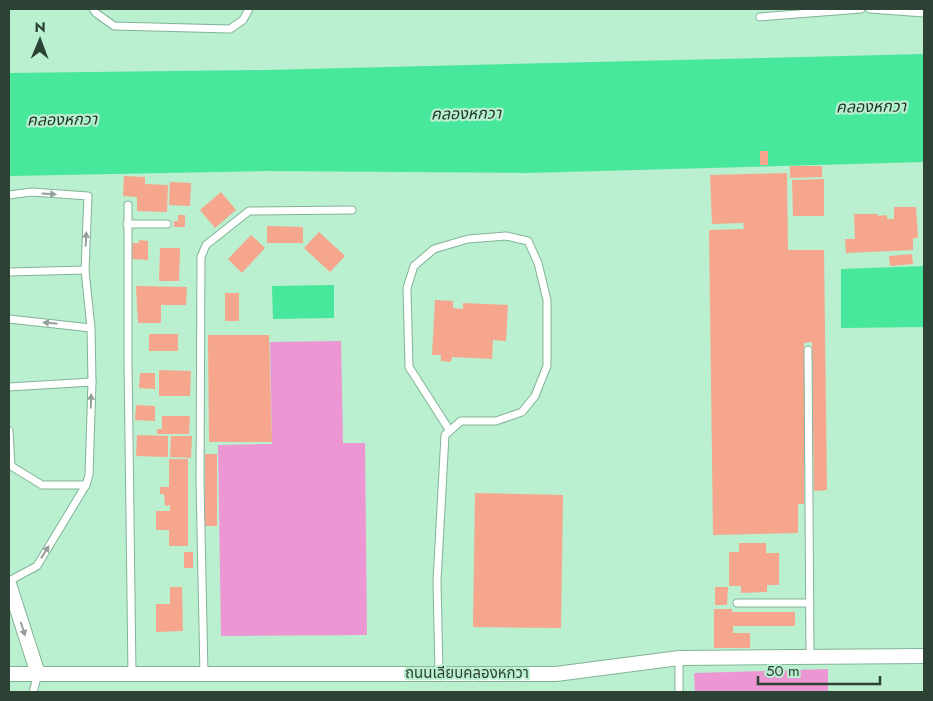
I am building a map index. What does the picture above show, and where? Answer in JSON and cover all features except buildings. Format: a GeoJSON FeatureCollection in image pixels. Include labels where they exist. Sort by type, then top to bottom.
{"type":"FeatureCollection","features":[{"type":"Feature","properties":{"kind":"street"},"geometry":{"type":"LineString","coordinates":[[9,583],[38,674]]}},
{"type":"Feature","properties":{"kind":"street","name":"ถนนเลียบคลองหกวา"},"geometry":{"type":"LineString","coordinates":[[9,674],[556,674],[679,658],[924,656]]}},
{"type":"Feature","properties":{"kind":"lane"},"geometry":{"type":"LineString","coordinates":[[93,9],[114,26],[230,29],[243,20],[249,9]]}},
{"type":"Feature","properties":{"kind":"lane"},"geometry":{"type":"LineString","coordinates":[[760,17],[861,9]]}},
{"type":"Feature","properties":{"kind":"lane"},"geometry":{"type":"LineString","coordinates":[[870,9],[924,13]]}},
{"type":"Feature","properties":{"kind":"lane"},"geometry":{"type":"LineString","coordinates":[[9,195],[32,192],[88,196],[85,270],[91,328],[92,382],[89,476],[86,485],[36,566],[9,583]]}},
{"type":"Feature","properties":{"kind":"lane"},"geometry":{"type":"LineString","coordinates":[[128,205],[132,674]]}},
{"type":"Feature","properties":{"kind":"lane"},"geometry":{"type":"LineString","coordinates":[[204,674],[200,482],[201,257],[206,245],[248,211],[352,210]]}},
{"type":"Feature","properties":{"kind":"lane"},"geometry":{"type":"LineString","coordinates":[[127,224],[167,224]]}},
{"type":"Feature","properties":{"kind":"lane"},"geometry":{"type":"LineString","coordinates":[[439,673],[437,582],[445,435],[450,431],[461,421],[496,421],[522,412],[535,396],[547,366],[547,300],[538,262],[528,241],[506,236],[468,239],[434,249],[414,266],[407,288],[409,367],[450,431]]}},
{"type":"Feature","properties":{"kind":"lane"},"geometry":{"type":"LineString","coordinates":[[9,272],[85,270]]}},
{"type":"Feature","properties":{"kind":"lane"},"geometry":{"type":"LineString","coordinates":[[9,319],[91,328]]}},
{"type":"Feature","properties":{"kind":"lane"},"geometry":{"type":"LineString","coordinates":[[808,350],[810,657]]}},
{"type":"Feature","properties":{"kind":"lane"},"geometry":{"type":"LineString","coordinates":[[9,387],[92,382]]}},
{"type":"Feature","properties":{"kind":"lane"},"geometry":{"type":"LineString","coordinates":[[9,431],[11,466],[42,485],[86,485]]}},
{"type":"Feature","properties":{"kind":"lane"},"geometry":{"type":"LineString","coordinates":[[737,603],[810,603]]}},
{"type":"Feature","properties":{"kind":"lane"},"geometry":{"type":"LineString","coordinates":[[679,658],[679,692]]}},
{"type":"Feature","properties":{"kind":"lane"},"geometry":{"type":"LineString","coordinates":[[33,692],[38,674]]}},
{"type":"Feature","properties":{"kind":"shaded area"},"geometry":{"type":"Polygon","coordinates":[[[341,341],[343,443],[365,443],[367,635],[221,636],[218,445],[272,444],[270,342],[341,341]]]}},
{"type":"Feature","properties":{"kind":"shaded area"},"geometry":{"type":"Polygon","coordinates":[[[828,669],[828,692],[695,692],[694,673],[828,669]]]}},
{"type":"Feature","properties":{"kind":"water","name":"คลองหกวา"},"geometry":{"type":"Polygon","coordinates":[[[924,54],[924,162],[527,173],[266,171],[9,176],[9,73],[266,70],[924,54]]]}},
{"type":"Feature","properties":{"kind":"water"},"geometry":{"type":"Polygon","coordinates":[[[924,266],[924,327],[841,328],[841,269],[924,266]]]}},
{"type":"Feature","properties":{"kind":"water"},"geometry":{"type":"Polygon","coordinates":[[[334,285],[334,318],[273,319],[272,286],[334,285]]]}}]}
